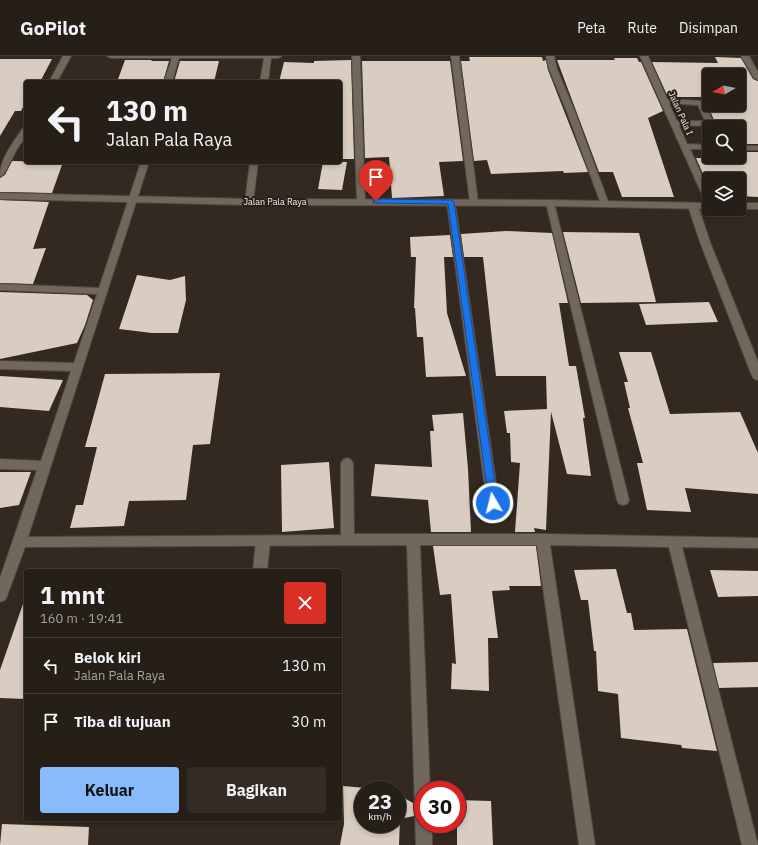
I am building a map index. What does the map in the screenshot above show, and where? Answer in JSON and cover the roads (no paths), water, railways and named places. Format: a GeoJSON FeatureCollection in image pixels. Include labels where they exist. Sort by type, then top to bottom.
{"type":"FeatureCollection","features":[{"type":"Feature","properties":{"kind":"street"},"geometry":{"type":"LineString","coordinates":[[54,80],[67,56]]}},
{"type":"Feature","properties":{"kind":"street"},"geometry":{"type":"LineString","coordinates":[[111,56],[278,56]]}},
{"type":"Feature","properties":{"kind":"street"},"geometry":{"type":"LineString","coordinates":[[169,80],[176,56]]}},
{"type":"Feature","properties":{"kind":"street"},"geometry":{"type":"LineString","coordinates":[[264,80],[268,56]]}},
{"type":"Feature","properties":{"kind":"street"},"geometry":{"type":"LineString","coordinates":[[356,56],[362,201]]}},
{"type":"Feature","properties":{"kind":"street"},"geometry":{"type":"LineString","coordinates":[[455,56],[474,202]]}},
{"type":"Feature","properties":{"kind":"street"},"geometry":{"type":"LineString","coordinates":[[550,56],[553,69],[572,112],[605,204]]}},
{"type":"Feature","properties":{"kind":"street","name":"Jalan Pala I"},"geometry":{"type":"LineString","coordinates":[[644,56],[702,186]]}},
{"type":"Feature","properties":{"kind":"street"},"geometry":{"type":"LineString","coordinates":[[745,56],[758,78]]}},
{"type":"Feature","properties":{"kind":"street"},"geometry":{"type":"LineString","coordinates":[[664,101],[699,102],[701,103],[709,122],[705,124],[674,123]]}},
{"type":"Feature","properties":{"kind":"street"},"geometry":{"type":"LineString","coordinates":[[0,174],[13,149],[24,133]]}},
{"type":"Feature","properties":{"kind":"street"},"geometry":{"type":"LineString","coordinates":[[684,146],[702,147]]}},
{"type":"Feature","properties":{"kind":"street"},"geometry":{"type":"LineString","coordinates":[[746,148],[758,148]]}},
{"type":"Feature","properties":{"kind":"street"},"geometry":{"type":"LineString","coordinates":[[0,596],[20,542],[104,291],[134,199],[143,164]]}},
{"type":"Feature","properties":{"kind":"street"},"geometry":{"type":"LineString","coordinates":[[249,202],[254,164]]}},
{"type":"Feature","properties":{"kind":"street","name":"Jalan Pala Raya"},"geometry":{"type":"LineString","coordinates":[[0,196],[249,202],[362,201],[702,206]]}},
{"type":"Feature","properties":{"kind":"street"},"geometry":{"type":"LineString","coordinates":[[451,202],[493,503]]}},
{"type":"Feature","properties":{"kind":"street"},"geometry":{"type":"LineString","coordinates":[[550,203],[623,500]]}},
{"type":"Feature","properties":{"kind":"street"},"geometry":{"type":"LineString","coordinates":[[693,206],[705,242],[758,376]]}},
{"type":"Feature","properties":{"kind":"street"},"geometry":{"type":"LineString","coordinates":[[746,206],[758,206]]}},
{"type":"Feature","properties":{"kind":"street"},"geometry":{"type":"LineString","coordinates":[[0,287],[104,291]]}},
{"type":"Feature","properties":{"kind":"street"},"geometry":{"type":"LineString","coordinates":[[0,365],[78,367]]}},
{"type":"Feature","properties":{"kind":"street"},"geometry":{"type":"LineString","coordinates":[[347,463],[348,540]]}},
{"type":"Feature","properties":{"kind":"street"},"geometry":{"type":"LineString","coordinates":[[0,464],[45,466]]}},
{"type":"Feature","properties":{"kind":"street"},"geometry":{"type":"LineString","coordinates":[[413,539],[424,845]]}},
{"type":"Feature","properties":{"kind":"street"},"geometry":{"type":"LineString","coordinates":[[20,542],[543,539],[758,543]]}},
{"type":"Feature","properties":{"kind":"street"},"geometry":{"type":"LineString","coordinates":[[543,539],[587,845]]}},
{"type":"Feature","properties":{"kind":"street"},"geometry":{"type":"LineString","coordinates":[[260,569],[263,541]]}},
{"type":"Feature","properties":{"kind":"street"},"geometry":{"type":"LineString","coordinates":[[674,541],[750,845]]}}]}
